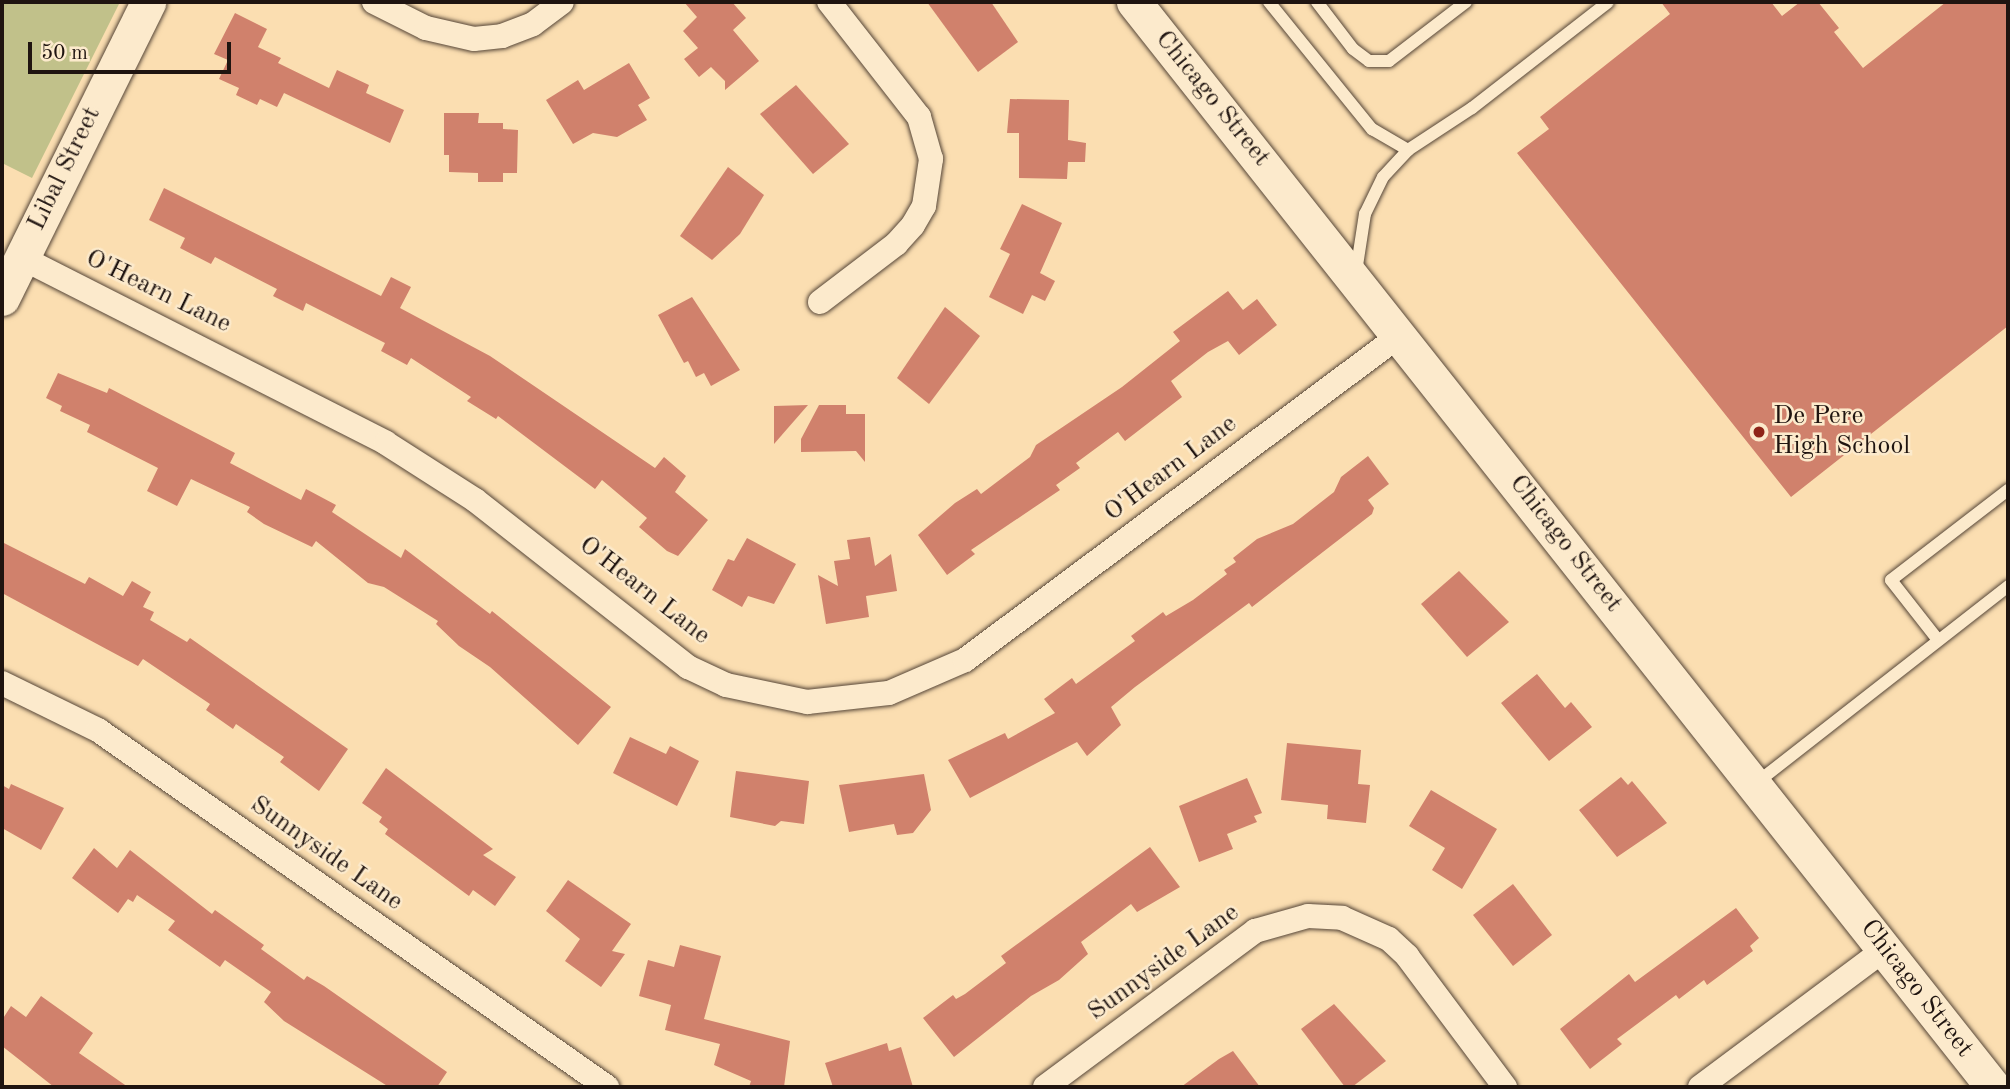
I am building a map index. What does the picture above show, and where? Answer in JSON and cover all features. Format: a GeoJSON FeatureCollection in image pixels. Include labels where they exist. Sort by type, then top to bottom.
{"type":"FeatureCollection","features":[{"type":"Feature","properties":{"kind":"street","name":"Libal Street"},"geometry":{"type":"LineString","coordinates":[[2,298],[148,2]]}},
{"type":"Feature","properties":{"kind":"street"},"geometry":{"type":"LineString","coordinates":[[374,2],[426,28],[474,39],[502,36],[533,24],[562,2]]}},
{"type":"Feature","properties":{"kind":"street"},"geometry":{"type":"LineString","coordinates":[[820,302],[896,244],[913,225],[927,194],[931,159],[919,117],[829,2]]}},
{"type":"Feature","properties":{"kind":"street","name":"Chicago Street"},"geometry":{"type":"LineString","coordinates":[[1134,2],[1993,1087]]}},
{"type":"Feature","properties":{"kind":"street","name":"O'Hearn Lane"},"geometry":{"type":"LineString","coordinates":[[22,258],[386,443],[486,508],[688,667],[726,685],[807,702],[889,693],[965,660],[1400,335]]}},
{"type":"Feature","properties":{"kind":"street","name":"Sunnyside Lane"},"geometry":{"type":"LineString","coordinates":[[2,683],[98,730],[607,1087]]}},
{"type":"Feature","properties":{"kind":"street","name":"Sunnyside Lane"},"geometry":{"type":"LineString","coordinates":[[1045,1087],[1255,931],[1308,916],[1342,918],[1389,939],[1407,956],[1505,1087]]}},
{"type":"Feature","properties":{"kind":"street"},"geometry":{"type":"LineString","coordinates":[[1700,1087],[1885,949]]}},
{"type":"Feature","properties":{"kind":"lane"},"geometry":{"type":"LineString","coordinates":[[1269,2],[1372,129],[1408,150]]}},
{"type":"Feature","properties":{"kind":"lane"},"geometry":{"type":"LineString","coordinates":[[1317,2],[1353,49],[1369,61],[1389,61],[1466,2]]}},
{"type":"Feature","properties":{"kind":"lane"},"geometry":{"type":"LineString","coordinates":[[1355,279],[1365,214],[1383,177],[1408,150],[1472,108],[1608,2]]}},
{"type":"Feature","properties":{"kind":"lane"},"geometry":{"type":"LineString","coordinates":[[1938,640],[1891,580],[2008,489]]}},
{"type":"Feature","properties":{"kind":"lane"},"geometry":{"type":"LineString","coordinates":[[1755,784],[2008,586]]}},
{"type":"Feature","properties":{"kind":"green space"},"geometry":{"type":"Polygon","coordinates":[[[2,2],[120,2],[32,178],[2,163],[2,2]]]}},
{"type":"Feature","properties":{"kind":"building"},"geometry":{"type":"Polygon","coordinates":[[[684,2],[732,2],[746,18],[733,30],[759,61],[725,90],[725,81],[711,67],[699,77],[684,59],[698,48],[683,31],[697,17],[684,2]]]}},
{"type":"Feature","properties":{"kind":"building"},"geometry":{"type":"Polygon","coordinates":[[[927,2],[991,2],[1018,42],[978,72],[927,2]]]}},
{"type":"Feature","properties":{"kind":"building","name":"De Pere High School"},"geometry":{"type":"Polygon","coordinates":[[[1661,2],[1771,2],[1782,16],[1800,2],[1818,2],[1839,28],[1834,32],[1863,68],[1946,2],[2008,2],[2008,326],[1791,497],[1517,153],[1549,129],[1540,117],[1670,14],[1661,2]]]}},
{"type":"Feature","properties":{"kind":"building"},"geometry":{"type":"Polygon","coordinates":[[[235,13],[267,29],[258,47],[281,58],[278,63],[329,88],[337,70],[369,85],[366,93],[404,110],[390,143],[284,93],[277,107],[260,99],[257,105],[236,95],[239,88],[219,79],[228,60],[214,54],[235,13]]]}},
{"type":"Feature","properties":{"kind":"building"},"geometry":{"type":"Polygon","coordinates":[[[629,63],[650,98],[638,105],[647,120],[617,137],[593,133],[573,144],[546,100],[578,80],[584,90],[629,63]]]}},
{"type":"Feature","properties":{"kind":"building"},"geometry":{"type":"Polygon","coordinates":[[[796,85],[849,144],[813,174],[760,114],[796,85]]]}},
{"type":"Feature","properties":{"kind":"building"},"geometry":{"type":"Polygon","coordinates":[[[1010,99],[1069,100],[1068,140],[1086,143],[1085,162],[1068,162],[1067,179],[1019,178],[1019,133],[1007,133],[1010,99]]]}},
{"type":"Feature","properties":{"kind":"building"},"geometry":{"type":"Polygon","coordinates":[[[444,113],[479,113],[478,123],[503,123],[503,129],[518,130],[517,173],[503,173],[503,182],[478,182],[478,173],[449,172],[449,155],[444,155],[444,113]]]}},
{"type":"Feature","properties":{"kind":"building"},"geometry":{"type":"Polygon","coordinates":[[[728,167],[764,195],[740,234],[712,260],[680,236],[728,167]]]}},
{"type":"Feature","properties":{"kind":"building"},"geometry":{"type":"Polygon","coordinates":[[[164,188],[381,296],[391,277],[411,287],[400,308],[490,356],[655,468],[664,457],[686,476],[675,492],[708,520],[678,556],[667,551],[639,527],[647,518],[602,480],[595,489],[498,416],[496,419],[467,401],[471,397],[411,358],[407,365],[381,351],[385,343],[306,303],[303,311],[273,296],[277,289],[215,257],[211,264],[180,248],[185,238],[149,220],[164,188]]]}},
{"type":"Feature","properties":{"kind":"building"},"geometry":{"type":"Polygon","coordinates":[[[1022,204],[1062,223],[1040,273],[1055,281],[1045,301],[1032,295],[1023,314],[989,297],[1010,254],[1000,249],[1022,204]]]}},
{"type":"Feature","properties":{"kind":"building"},"geometry":{"type":"Polygon","coordinates":[[[1228,291],[1243,310],[1257,299],[1277,325],[1239,355],[1228,341],[1208,352],[1171,381],[1182,397],[1125,441],[1118,432],[1076,463],[1080,468],[1056,485],[1060,490],[971,550],[975,554],[947,575],[918,535],[955,503],[977,489],[981,494],[1030,457],[1036,445],[1122,387],[1180,341],[1173,332],[1228,291]]]}},
{"type":"Feature","properties":{"kind":"building"},"geometry":{"type":"Polygon","coordinates":[[[692,297],[740,370],[711,386],[704,373],[696,377],[688,361],[684,363],[658,315],[692,297]]]}},
{"type":"Feature","properties":{"kind":"building"},"geometry":{"type":"Polygon","coordinates":[[[945,307],[980,336],[929,404],[897,378],[945,307]]]}},
{"type":"Feature","properties":{"kind":"building"},"geometry":{"type":"Polygon","coordinates":[[[58,373],[107,393],[109,388],[235,453],[230,463],[301,500],[306,489],[336,505],[332,512],[401,558],[405,549],[490,614],[492,611],[611,707],[578,745],[490,667],[459,646],[436,624],[438,621],[384,587],[368,583],[316,541],[312,547],[264,524],[247,512],[250,507],[191,479],[177,506],[147,491],[158,468],[87,432],[90,425],[60,411],[62,406],[46,398],[58,373]]]}},
{"type":"Feature","properties":{"kind":"building"},"geometry":{"type":"Polygon","coordinates":[[[808,405],[774,444],[774,406],[808,405]]]}},
{"type":"Feature","properties":{"kind":"building"},"geometry":{"type":"Polygon","coordinates":[[[819,405],[846,405],[846,414],[865,414],[865,462],[856,451],[801,452],[801,439],[819,405]]]}},
{"type":"Feature","properties":{"kind":"building"},"geometry":{"type":"Polygon","coordinates":[[[1368,456],[1389,484],[1368,500],[1374,508],[1372,514],[1252,607],[1249,603],[1111,707],[1121,725],[1087,756],[1077,742],[970,798],[948,760],[1005,733],[1008,739],[1055,713],[1044,699],[1072,678],[1076,684],[1135,641],[1131,636],[1163,612],[1166,616],[1193,600],[1227,574],[1224,570],[1236,562],[1233,558],[1257,539],[1293,524],[1334,492],[1341,477],[1368,456]]]}},
{"type":"Feature","properties":{"kind":"building"},"geometry":{"type":"Polygon","coordinates":[[[870,537],[875,566],[891,554],[897,591],[866,596],[869,617],[826,624],[818,575],[838,586],[834,561],[850,559],[847,540],[870,537]]]}},
{"type":"Feature","properties":{"kind":"building"},"geometry":{"type":"Polygon","coordinates":[[[747,538],[796,564],[774,604],[748,596],[742,607],[712,590],[728,559],[734,561],[747,538]]]}},
{"type":"Feature","properties":{"kind":"building"},"geometry":{"type":"Polygon","coordinates":[[[2,542],[85,584],[89,577],[123,596],[132,581],[151,592],[143,607],[154,612],[150,620],[187,642],[190,638],[348,749],[319,791],[280,762],[284,757],[236,724],[233,729],[206,710],[210,704],[143,659],[138,666],[2,593],[2,542]]]}},
{"type":"Feature","properties":{"kind":"building"},"geometry":{"type":"Polygon","coordinates":[[[1459,571],[1509,622],[1467,657],[1421,604],[1459,571]]]}},
{"type":"Feature","properties":{"kind":"building"},"geometry":{"type":"Polygon","coordinates":[[[1537,674],[1565,708],[1571,702],[1592,727],[1549,761],[1501,703],[1537,674]]]}},
{"type":"Feature","properties":{"kind":"building"},"geometry":{"type":"Polygon","coordinates":[[[630,737],[666,754],[670,746],[699,761],[677,806],[613,773],[630,737]]]}},
{"type":"Feature","properties":{"kind":"building"},"geometry":{"type":"Polygon","coordinates":[[[1287,743],[1361,750],[1358,784],[1370,785],[1366,823],[1327,819],[1328,805],[1281,800],[1287,743]]]}},
{"type":"Feature","properties":{"kind":"building"},"geometry":{"type":"Polygon","coordinates":[[[386,768],[493,849],[483,855],[516,877],[495,906],[473,890],[469,896],[385,834],[388,829],[379,822],[382,817],[362,803],[386,768]]]}},
{"type":"Feature","properties":{"kind":"building"},"geometry":{"type":"Polygon","coordinates":[[[736,771],[809,781],[804,824],[781,821],[775,826],[730,817],[736,771]]]}},
{"type":"Feature","properties":{"kind":"building"},"geometry":{"type":"Polygon","coordinates":[[[924,774],[931,810],[913,833],[897,835],[894,824],[849,832],[839,785],[924,774]]]}},
{"type":"Feature","properties":{"kind":"building"},"geometry":{"type":"Polygon","coordinates":[[[1621,777],[1628,785],[1632,781],[1667,823],[1617,857],[1579,810],[1621,777]]]}},
{"type":"Feature","properties":{"kind":"building"},"geometry":{"type":"Polygon","coordinates":[[[1247,778],[1262,813],[1254,816],[1257,822],[1227,834],[1233,849],[1199,862],[1179,806],[1247,778]]]}},
{"type":"Feature","properties":{"kind":"building"},"geometry":{"type":"Polygon","coordinates":[[[11,784],[64,808],[41,850],[2,828],[2,785],[9,789],[11,784]]]}},
{"type":"Feature","properties":{"kind":"building"},"geometry":{"type":"Polygon","coordinates":[[[1431,790],[1497,829],[1462,889],[1432,870],[1445,848],[1409,826],[1431,790]]]}},
{"type":"Feature","properties":{"kind":"building"},"geometry":{"type":"Polygon","coordinates":[[[1150,847],[1180,887],[1137,912],[1131,904],[1081,942],[1088,954],[1059,980],[1031,996],[954,1057],[923,1018],[953,995],[956,999],[965,994],[1006,963],[1001,956],[1150,847]]]}},
{"type":"Feature","properties":{"kind":"building"},"geometry":{"type":"Polygon","coordinates":[[[94,848],[117,868],[130,850],[212,914],[215,910],[264,945],[261,949],[304,980],[307,976],[324,986],[447,1072],[437,1087],[389,1087],[284,1021],[264,1002],[271,992],[225,960],[220,967],[168,930],[175,921],[137,895],[133,902],[128,899],[118,913],[72,878],[94,848]]]}},
{"type":"Feature","properties":{"kind":"building"},"geometry":{"type":"Polygon","coordinates":[[[568,880],[631,924],[612,951],[625,954],[601,987],[565,961],[580,939],[546,911],[568,880]]]}},
{"type":"Feature","properties":{"kind":"building"},"geometry":{"type":"Polygon","coordinates":[[[1513,884],[1552,935],[1513,966],[1473,915],[1513,884]]]}},
{"type":"Feature","properties":{"kind":"building"},"geometry":{"type":"Polygon","coordinates":[[[1736,908],[1759,938],[1750,946],[1753,951],[1707,985],[1704,980],[1679,999],[1676,995],[1617,1039],[1622,1044],[1590,1069],[1560,1029],[1629,974],[1635,982],[1736,908]]]}},
{"type":"Feature","properties":{"kind":"building"},"geometry":{"type":"Polygon","coordinates":[[[680,945],[721,956],[704,1019],[790,1041],[784,1087],[749,1087],[751,1081],[714,1065],[720,1044],[665,1030],[671,1005],[639,996],[648,960],[674,967],[680,945]]]}},
{"type":"Feature","properties":{"kind":"building"},"geometry":{"type":"Polygon","coordinates":[[[41,996],[93,1033],[79,1053],[128,1087],[54,1087],[2,1046],[2,1020],[11,1006],[26,1017],[41,996]]]}},
{"type":"Feature","properties":{"kind":"building"},"geometry":{"type":"Polygon","coordinates":[[[1334,1004],[1386,1061],[1352,1087],[1345,1087],[1301,1029],[1334,1004]]]}},
{"type":"Feature","properties":{"kind":"building"},"geometry":{"type":"Polygon","coordinates":[[[887,1043],[889,1051],[901,1047],[913,1087],[833,1087],[825,1063],[887,1043]]]}},
{"type":"Feature","properties":{"kind":"building"},"geometry":{"type":"Polygon","coordinates":[[[1233,1051],[1260,1087],[1181,1087],[1219,1059],[1233,1051]]]}},
{"type":"Feature","properties":{"kind":"place","name":"De Pere High School"},"geometry":{"type":"Point","coordinates":[1759,432]}}]}
